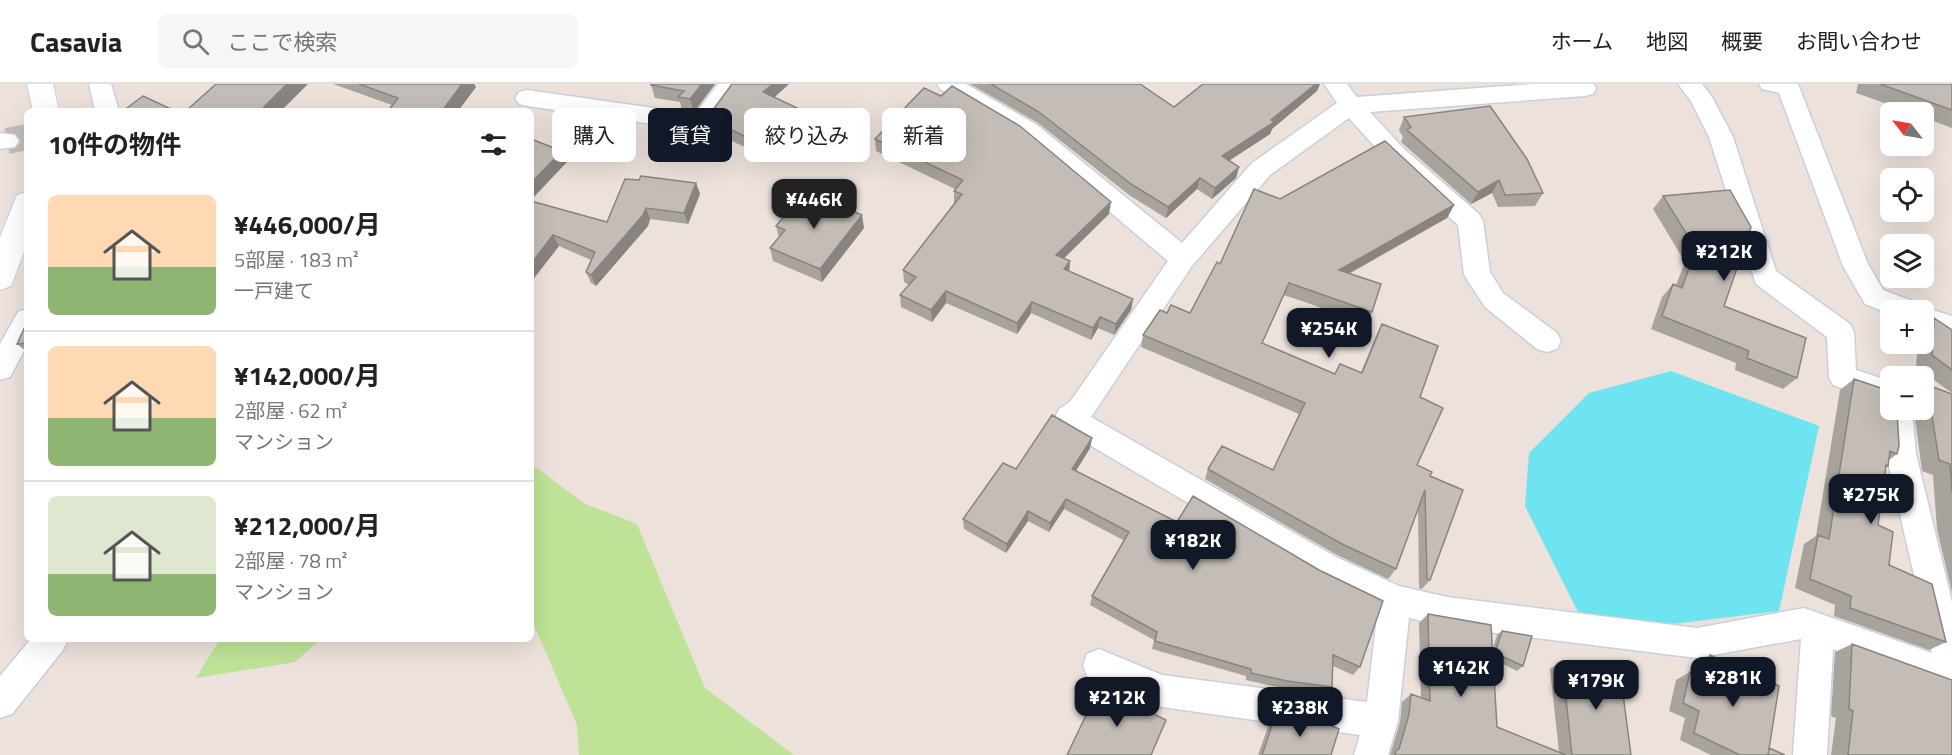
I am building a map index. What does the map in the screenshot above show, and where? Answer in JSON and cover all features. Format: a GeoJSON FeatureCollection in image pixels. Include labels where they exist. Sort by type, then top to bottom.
{"type":"FeatureCollection","features":[{"type":"Feature","properties":{"kind":"main road"},"geometry":{"type":"LineString","coordinates":[[40,84],[45,108]]}},
{"type":"Feature","properties":{"kind":"main road"},"geometry":{"type":"LineString","coordinates":[[0,278],[24,211]]}},
{"type":"Feature","properties":{"kind":"street"},"geometry":{"type":"LineString","coordinates":[[100,84],[106,108]]}},
{"type":"Feature","properties":{"kind":"street"},"geometry":{"type":"LineString","coordinates":[[527,98],[701,123],[730,84]]}},
{"type":"Feature","properties":{"kind":"street"},"geometry":{"type":"LineString","coordinates":[[948,84],[1029,131],[1183,259]]}},
{"type":"Feature","properties":{"kind":"street"},"geometry":{"type":"LineString","coordinates":[[1335,84],[1395,154],[1470,221],[1477,274],[1494,300],[1547,341]]}},
{"type":"Feature","properties":{"kind":"street"},"geometry":{"type":"LineString","coordinates":[[1689,84],[1700,97],[1720,137],[1765,277],[1840,332],[1843,376],[1880,389]]}},
{"type":"Feature","properties":{"kind":"street"},"geometry":{"type":"LineString","coordinates":[[1770,84],[1788,87],[1856,266],[1874,297],[1882,300]]}},
{"type":"Feature","properties":{"kind":"street"},"geometry":{"type":"LineString","coordinates":[[1585,88],[1351,105],[1261,169],[1183,259],[1080,410],[1069,418],[1325,567],[1395,600],[1447,612],[1697,643],[1804,623],[1952,676]]}},
{"type":"Feature","properties":{"kind":"street"},"geometry":{"type":"LineString","coordinates":[[1934,320],[1952,327]]}},
{"type":"Feature","properties":{"kind":"street"},"geometry":{"type":"LineString","coordinates":[[0,369],[24,325]]}},
{"type":"Feature","properties":{"kind":"street"},"geometry":{"type":"LineString","coordinates":[[1899,420],[1901,454],[1952,668]]}},
{"type":"Feature","properties":{"kind":"street"},"geometry":{"type":"LineString","coordinates":[[1371,755],[1381,721],[1395,600]]}},
{"type":"Feature","properties":{"kind":"street"},"geometry":{"type":"LineString","coordinates":[[1810,755],[1818,628]]}},
{"type":"Feature","properties":{"kind":"street"},"geometry":{"type":"LineString","coordinates":[[0,702],[49,642]]}},
{"type":"Feature","properties":{"kind":"street"},"geometry":{"type":"LineString","coordinates":[[1099,665],[1162,691],[1381,721]]}},
{"type":"Feature","properties":{"kind":"green space"},"geometry":{"type":"Polygon","coordinates":[[[534,466],[585,504],[637,524],[705,688],[794,755],[579,755],[577,725],[534,625],[534,466]]]}},
{"type":"Feature","properties":{"kind":"green space"},"geometry":{"type":"Polygon","coordinates":[[[218,642],[318,642],[295,662],[196,678],[218,642]]]}},
{"type":"Feature","properties":{"kind":"water"},"geometry":{"type":"Polygon","coordinates":[[[1671,371],[1819,426],[1779,611],[1673,624],[1578,612],[1525,506],[1529,453],[1589,393],[1671,371]]]}},
{"type":"Feature","properties":{"kind":"building"},"geometry":{"type":"Polygon","coordinates":[[[216,84],[287,84],[263,108],[189,108],[216,84]]]}},
{"type":"Feature","properties":{"kind":"building"},"geometry":{"type":"Polygon","coordinates":[[[359,84],[462,84],[444,108],[390,108],[398,98],[359,84]]]}},
{"type":"Feature","properties":{"kind":"building"},"geometry":{"type":"Polygon","coordinates":[[[651,84],[702,84],[690,99],[678,97],[684,91],[651,84]]]}},
{"type":"Feature","properties":{"kind":"building"},"geometry":{"type":"Polygon","coordinates":[[[732,84],[773,84],[763,92],[797,108],[744,108],[744,136],[732,130],[732,108],[714,108],[732,84]]]}},
{"type":"Feature","properties":{"kind":"building"},"geometry":{"type":"Polygon","coordinates":[[[991,84],[1140,84],[1174,107],[1203,84],[1316,84],[1271,120],[1274,122],[1222,156],[1239,167],[1215,188],[1200,178],[1168,207],[1131,184],[1039,112],[991,84]]]}},
{"type":"Feature","properties":{"kind":"building"},"geometry":{"type":"Polygon","coordinates":[[[1880,84],[1952,84],[1952,110],[1880,84]]]}},
{"type":"Feature","properties":{"kind":"building"},"geometry":{"type":"Polygon","coordinates":[[[952,86],[1020,126],[1111,202],[1056,255],[1070,261],[1064,269],[1133,299],[1116,324],[1100,317],[1093,328],[1032,302],[1017,323],[946,291],[931,310],[900,295],[916,277],[903,270],[962,194],[954,191],[963,180],[924,162],[966,162],[966,108],[905,108],[924,88],[941,96],[952,86]]]}},
{"type":"Feature","properties":{"kind":"building"},"geometry":{"type":"Polygon","coordinates":[[[143,96],[169,108],[127,108],[143,96]]]}},
{"type":"Feature","properties":{"kind":"building"},"geometry":{"type":"Polygon","coordinates":[[[1490,106],[1527,159],[1543,193],[1505,195],[1499,180],[1478,192],[1407,130],[1411,127],[1404,117],[1490,106]]]}},
{"type":"Feature","properties":{"kind":"building"},"geometry":{"type":"Polygon","coordinates":[[[882,132],[882,142],[875,139],[882,132]]]}},
{"type":"Feature","properties":{"kind":"building"},"geometry":{"type":"Polygon","coordinates":[[[534,140],[552,147],[552,161],[534,180],[534,140]]]}},
{"type":"Feature","properties":{"kind":"building"},"geometry":{"type":"Polygon","coordinates":[[[1385,141],[1454,205],[1339,270],[1381,284],[1372,312],[1289,283],[1262,343],[1335,374],[1340,364],[1362,373],[1382,324],[1438,346],[1420,397],[1443,408],[1417,465],[1432,472],[1430,476],[1463,490],[1430,580],[1427,579],[1425,490],[1396,569],[1344,545],[1208,469],[1222,446],[1273,470],[1305,403],[1143,335],[1160,310],[1167,313],[1171,305],[1190,313],[1217,262],[1220,264],[1254,189],[1280,199],[1385,141]]]}},
{"type":"Feature","properties":{"kind":"building"},"geometry":{"type":"Polygon","coordinates":[[[641,176],[696,183],[684,213],[646,208],[643,215],[591,275],[586,272],[595,252],[553,235],[534,260],[534,202],[607,222],[625,179],[639,180],[641,176]]]}},
{"type":"Feature","properties":{"kind":"building"},"geometry":{"type":"Polygon","coordinates":[[[1730,190],[1751,227],[1724,306],[1806,338],[1797,378],[1747,358],[1749,351],[1662,316],[1673,284],[1682,288],[1696,249],[1663,196],[1730,190]]]}},
{"type":"Feature","properties":{"kind":"building"},"geometry":{"type":"Polygon","coordinates":[[[803,194],[813,195],[862,215],[820,269],[770,248],[785,230],[776,226],[803,194]]]}},
{"type":"Feature","properties":{"kind":"building"},"geometry":{"type":"Polygon","coordinates":[[[1934,318],[1952,330],[1952,370],[1932,355],[1934,354],[1934,318]]]}},
{"type":"Feature","properties":{"kind":"building"},"geometry":{"type":"Polygon","coordinates":[[[24,329],[24,343],[17,344],[24,329]]]}},
{"type":"Feature","properties":{"kind":"building"},"geometry":{"type":"Polygon","coordinates":[[[1854,379],[1880,388],[1880,420],[1898,420],[1899,446],[1897,454],[1890,451],[1888,466],[1886,465],[1878,525],[1893,532],[1889,565],[1932,584],[1946,642],[1850,608],[1851,596],[1810,579],[1818,535],[1829,539],[1854,379]]]}},
{"type":"Feature","properties":{"kind":"building"},"geometry":{"type":"Polygon","coordinates":[[[1934,387],[1952,394],[1952,492],[1950,464],[1939,460],[1933,420],[1934,387]]]}},
{"type":"Feature","properties":{"kind":"building"},"geometry":{"type":"Polygon","coordinates":[[[1052,415],[1092,438],[1072,469],[1177,522],[1193,496],[1319,570],[1383,601],[1360,667],[1333,655],[1332,687],[1251,673],[1251,669],[1155,641],[1157,632],[1092,596],[1129,532],[1066,499],[1050,523],[1028,511],[1007,544],[963,519],[1003,463],[1016,469],[1052,415]]]}},
{"type":"Feature","properties":{"kind":"building"},"geometry":{"type":"Polygon","coordinates":[[[1428,614],[1491,625],[1497,727],[1566,755],[1395,755],[1399,749],[1409,714],[1411,694],[1430,701],[1428,614]]]}},
{"type":"Feature","properties":{"kind":"building"},"geometry":{"type":"Polygon","coordinates":[[[1502,631],[1532,636],[1523,666],[1495,653],[1502,631]]]}},
{"type":"Feature","properties":{"kind":"building"},"geometry":{"type":"Polygon","coordinates":[[[1852,644],[1952,680],[1952,755],[1848,755],[1853,711],[1849,709],[1852,644]]]}},
{"type":"Feature","properties":{"kind":"building"},"geometry":{"type":"Polygon","coordinates":[[[1710,655],[1779,686],[1768,755],[1740,755],[1694,733],[1699,711],[1683,703],[1690,672],[1705,679],[1710,655]]]}},
{"type":"Feature","properties":{"kind":"building"},"geometry":{"type":"Polygon","coordinates":[[[1562,661],[1620,672],[1631,755],[1572,755],[1562,661]]]}},
{"type":"Feature","properties":{"kind":"building"},"geometry":{"type":"Polygon","coordinates":[[[1100,686],[1166,720],[1151,755],[1067,755],[1100,686]]]}},
{"type":"Feature","properties":{"kind":"building"},"geometry":{"type":"Polygon","coordinates":[[[1275,717],[1330,725],[1339,729],[1331,755],[1262,755],[1275,717]]]}},
{"type":"Feature","properties":{"kind":"building"},"geometry":{"type":"Polygon","coordinates":[[[1769,748],[1785,755],[1768,755],[1769,748]]]}},
{"type":"Feature","properties":{"kind":"tunnel"},"geometry":{"type":"LineString","coordinates":[[7,141],[24,138]]}}]}
